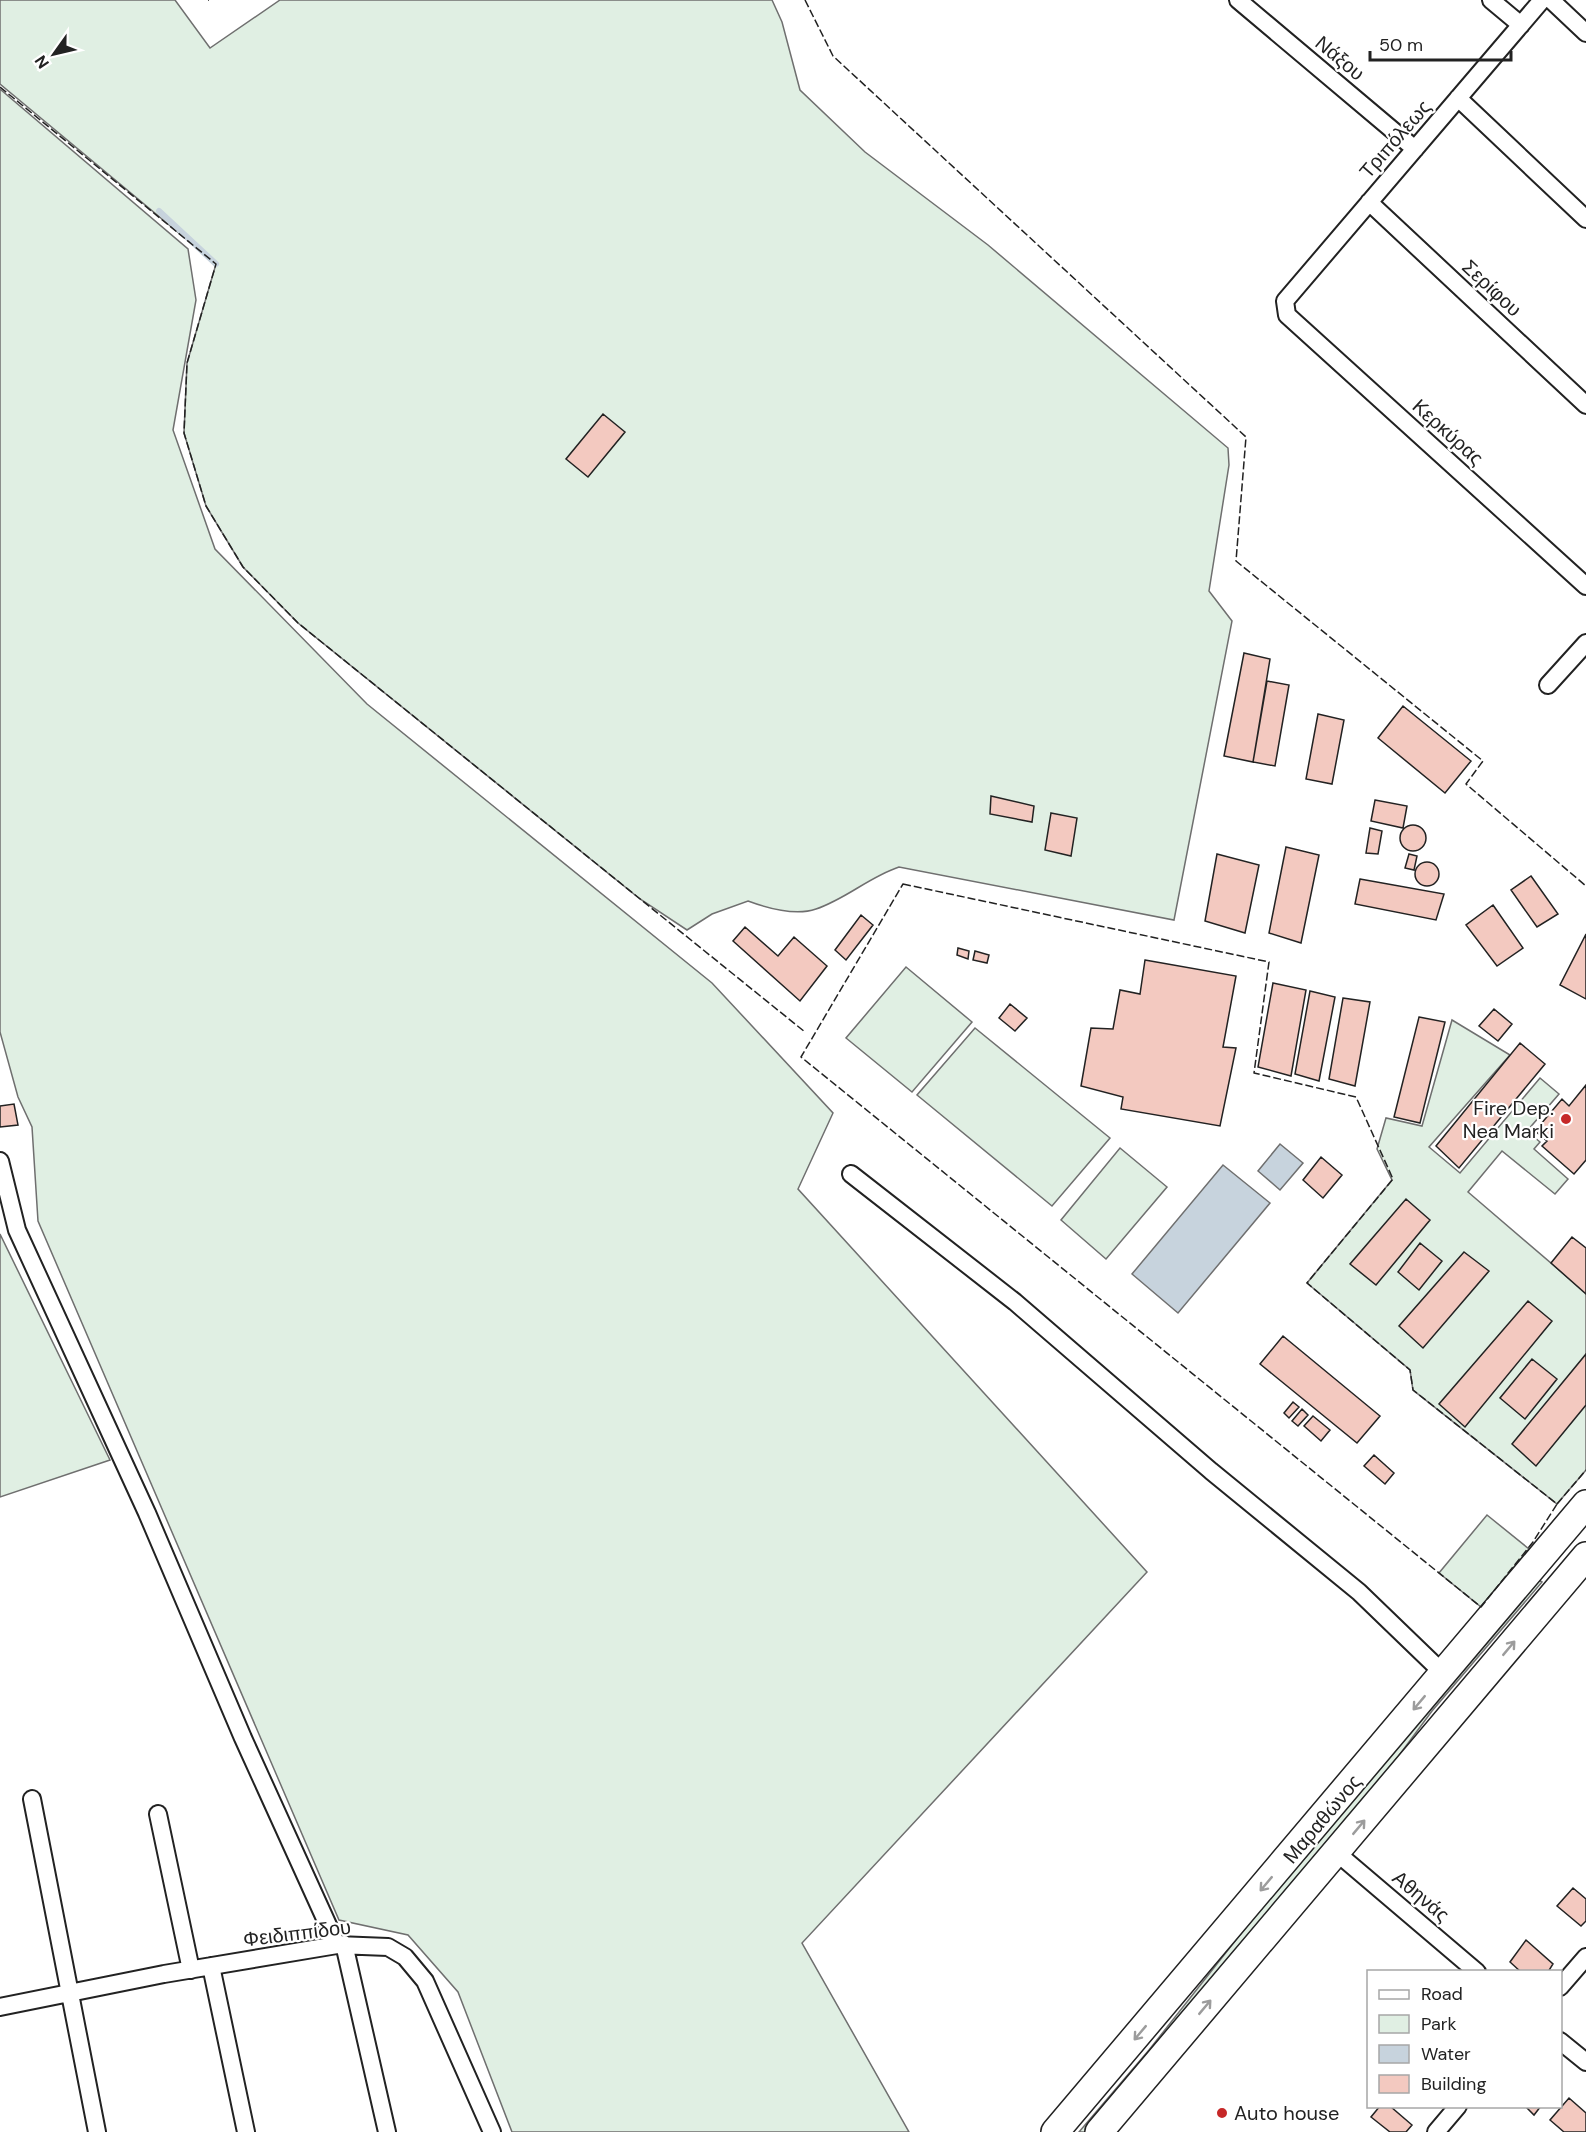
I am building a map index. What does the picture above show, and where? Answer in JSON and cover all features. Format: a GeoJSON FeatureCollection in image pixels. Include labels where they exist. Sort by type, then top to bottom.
{"type":"FeatureCollection","features":[{"type":"Feature","properties":{"kind":"main road","name":"Μαραθώνος"},"geometry":{"type":"LineString","coordinates":[[1056,2132],[1586,1504]]}},
{"type":"Feature","properties":{"kind":"main road","name":"Μαραθώνος"},"geometry":{"type":"LineString","coordinates":[[1100,2132],[1586,1556]]}},
{"type":"Feature","properties":{"kind":"street","name":"Νάξου"},"geometry":{"type":"LineString","coordinates":[[1238,0],[1415,149]]}},
{"type":"Feature","properties":{"kind":"street"},"geometry":{"type":"LineString","coordinates":[[1491,0],[1521,25]]}},
{"type":"Feature","properties":{"kind":"street","name":"Τριπόλεως"},"geometry":{"type":"LineString","coordinates":[[1284,307],[1285,301],[1542,0]]}},
{"type":"Feature","properties":{"kind":"street"},"geometry":{"type":"LineString","coordinates":[[1551,0],[1586,33]]}},
{"type":"Feature","properties":{"kind":"street"},"geometry":{"type":"LineString","coordinates":[[1458,98],[1586,219]]}},
{"type":"Feature","properties":{"kind":"street","name":"Σερίφου"},"geometry":{"type":"LineString","coordinates":[[1369,202],[1586,405]]}},
{"type":"Feature","properties":{"kind":"street","name":"Κερκύρας"},"geometry":{"type":"LineString","coordinates":[[1284,307],[1287,315],[1586,586]]}},
{"type":"Feature","properties":{"kind":"street"},"geometry":{"type":"LineString","coordinates":[[1548,685],[1586,643]]}},
{"type":"Feature","properties":{"kind":"street"},"geometry":{"type":"LineString","coordinates":[[0,1161],[17,1230],[138,1492],[243,1738],[340,1945],[387,2132]]}},
{"type":"Feature","properties":{"kind":"street"},"geometry":{"type":"LineString","coordinates":[[851,1174],[1015,1302],[1211,1471],[1359,1592],[1444,1674]]}},
{"type":"Feature","properties":{"kind":"street"},"geometry":{"type":"LineString","coordinates":[[32,1798],[68,1994],[98,2132]]}},
{"type":"Feature","properties":{"kind":"street"},"geometry":{"type":"LineString","coordinates":[[158,1814],[191,1970]]}},
{"type":"Feature","properties":{"kind":"street","name":"Αθηνάς"},"geometry":{"type":"LineString","coordinates":[[1337,1853],[1476,1970]]}},
{"type":"Feature","properties":{"kind":"street","name":"Φειδιππίδου"},"geometry":{"type":"LineString","coordinates":[[0,2007],[211,1966],[340,1945],[388,1947],[415,1967],[438,2008],[492,2132]]}},
{"type":"Feature","properties":{"kind":"street"},"geometry":{"type":"LineString","coordinates":[[1562,1985],[1586,1957]]}},
{"type":"Feature","properties":{"kind":"street"},"geometry":{"type":"LineString","coordinates":[[211,1966],[246,2132]]}},
{"type":"Feature","properties":{"kind":"street"},"geometry":{"type":"LineString","coordinates":[[1562,2043],[1586,2062]]}},
{"type":"Feature","properties":{"kind":"street"},"geometry":{"type":"LineString","coordinates":[[1436,2132],[1456,2108]]}},
{"type":"Feature","properties":{"kind":"green space"},"geometry":{"type":"Polygon","coordinates":[[[0,0],[175,0],[210,48],[280,0],[772,0],[782,22],[800,90],[865,152],[988,245],[1228,448],[1229,465],[1209,591],[1232,621],[1174,920],[899,867],[816,909],[791,911],[748,901],[712,914],[687,930],[640,899],[298,623],[243,567],[206,506],[184,433],[187,363],[216,264],[0,84],[0,0]]]}},
{"type":"Feature","properties":{"kind":"green space"},"geometry":{"type":"Polygon","coordinates":[[[0,89],[188,249],[196,300],[173,430],[215,549],[367,704],[712,983],[833,1113],[798,1189],[1147,1572],[802,1943],[909,2132],[512,2132],[458,1992],[408,1935],[339,1920],[38,1221],[32,1127],[18,1097],[0,1032],[0,89]]]}},
{"type":"Feature","properties":{"kind":"green space"},"geometry":{"type":"Polygon","coordinates":[[[906,967],[972,1022],[912,1092],[846,1038],[906,967]]]}},
{"type":"Feature","properties":{"kind":"green space"},"geometry":{"type":"Polygon","coordinates":[[[1452,1020],[1510,1055],[1429,1147],[1460,1173],[1540,1078],[1559,1094],[1527,1131],[1540,1142],[1534,1149],[1568,1179],[1555,1194],[1502,1151],[1468,1192],[1586,1293],[1586,1470],[1557,1504],[1413,1390],[1410,1370],[1307,1283],[1392,1180],[1377,1149],[1386,1118],[1422,1126],[1452,1020]]]}},
{"type":"Feature","properties":{"kind":"green space"},"geometry":{"type":"Polygon","coordinates":[[[975,1028],[1110,1138],[1052,1206],[917,1095],[975,1028]]]}},
{"type":"Feature","properties":{"kind":"green space"},"geometry":{"type":"Polygon","coordinates":[[[1120,1148],[1167,1187],[1106,1259],[1061,1220],[1120,1148]]]}},
{"type":"Feature","properties":{"kind":"green space"},"geometry":{"type":"Polygon","coordinates":[[[0,1234],[110,1460],[0,1497],[0,1234]]]}},
{"type":"Feature","properties":{"kind":"green space"},"geometry":{"type":"Polygon","coordinates":[[[1487,1515],[1529,1549],[1481,1607],[1439,1573],[1487,1515]]]}},
{"type":"Feature","properties":{"kind":"green space"},"geometry":{"type":"Polygon","coordinates":[[[1537,1579],[1542,1582],[1432,1711],[1348,1824],[1085,2132],[1079,2132],[1149,2050],[1273,1893],[1537,1579]]]}},
{"type":"Feature","properties":{"kind":"water"},"geometry":{"type":"Polygon","coordinates":[[[1280,1144],[1303,1163],[1280,1190],[1258,1171],[1280,1144]]]}},
{"type":"Feature","properties":{"kind":"water"},"geometry":{"type":"Polygon","coordinates":[[[1223,1165],[1270,1203],[1178,1313],[1132,1274],[1223,1165]]]}},
{"type":"Feature","properties":{"kind":"building"},"geometry":{"type":"Polygon","coordinates":[[[603,414],[625,432],[588,477],[566,459],[603,414]]]}},
{"type":"Feature","properties":{"kind":"building"},"geometry":{"type":"Polygon","coordinates":[[[1244,653],[1270,659],[1253,762],[1224,756],[1244,653]]]}},
{"type":"Feature","properties":{"kind":"building"},"geometry":{"type":"Polygon","coordinates":[[[1267,681],[1289,685],[1275,766],[1253,762],[1267,681]]]}},
{"type":"Feature","properties":{"kind":"building"},"geometry":{"type":"Polygon","coordinates":[[[1403,706],[1471,761],[1445,793],[1378,738],[1403,706]]]}},
{"type":"Feature","properties":{"kind":"building"},"geometry":{"type":"Polygon","coordinates":[[[1318,714],[1344,720],[1332,784],[1306,779],[1318,714]]]}},
{"type":"Feature","properties":{"kind":"building"},"geometry":{"type":"Polygon","coordinates":[[[991,796],[1034,806],[1032,822],[990,814],[991,796]]]}},
{"type":"Feature","properties":{"kind":"building"},"geometry":{"type":"Polygon","coordinates":[[[1375,800],[1407,806],[1403,828],[1371,821],[1375,800]]]}},
{"type":"Feature","properties":{"kind":"building"},"geometry":{"type":"Polygon","coordinates":[[[1051,813],[1077,818],[1071,856],[1045,850],[1051,813]]]}},
{"type":"Feature","properties":{"kind":"building"},"geometry":{"type":"Polygon","coordinates":[[[1413,825],[1422,829],[1426,838],[1422,847],[1413,851],[1404,847],[1400,838],[1404,829],[1413,825]]]}},
{"type":"Feature","properties":{"kind":"building"},"geometry":{"type":"Polygon","coordinates":[[[1370,828],[1382,831],[1378,854],[1366,853],[1370,828]]]}},
{"type":"Feature","properties":{"kind":"building"},"geometry":{"type":"Polygon","coordinates":[[[1286,847],[1319,855],[1301,943],[1269,933],[1286,847]]]}},
{"type":"Feature","properties":{"kind":"building"},"geometry":{"type":"Polygon","coordinates":[[[1217,854],[1259,865],[1245,933],[1205,921],[1217,854]]]}},
{"type":"Feature","properties":{"kind":"building"},"geometry":{"type":"Polygon","coordinates":[[[1409,854],[1417,856],[1414,870],[1405,868],[1409,854]]]}},
{"type":"Feature","properties":{"kind":"building"},"geometry":{"type":"Polygon","coordinates":[[[1427,862],[1435,866],[1439,874],[1435,882],[1427,886],[1419,882],[1415,874],[1419,866],[1427,862]]]}},
{"type":"Feature","properties":{"kind":"building"},"geometry":{"type":"Polygon","coordinates":[[[1531,876],[1558,914],[1537,927],[1511,890],[1531,876]]]}},
{"type":"Feature","properties":{"kind":"building"},"geometry":{"type":"Polygon","coordinates":[[[1360,879],[1444,894],[1436,920],[1355,904],[1360,879]]]}},
{"type":"Feature","properties":{"kind":"building"},"geometry":{"type":"Polygon","coordinates":[[[1493,905],[1523,948],[1497,966],[1466,925],[1493,905]]]}},
{"type":"Feature","properties":{"kind":"building"},"geometry":{"type":"Polygon","coordinates":[[[861,915],[873,925],[846,960],[835,950],[861,915]]]}},
{"type":"Feature","properties":{"kind":"building"},"geometry":{"type":"Polygon","coordinates":[[[745,927],[778,956],[794,937],[827,966],[800,1001],[733,941],[745,927]]]}},
{"type":"Feature","properties":{"kind":"building"},"geometry":{"type":"Polygon","coordinates":[[[1586,934],[1586,999],[1560,985],[1586,934]]]}},
{"type":"Feature","properties":{"kind":"building"},"geometry":{"type":"Polygon","coordinates":[[[958,948],[969,951],[968,959],[957,955],[958,948]]]}},
{"type":"Feature","properties":{"kind":"building"},"geometry":{"type":"Polygon","coordinates":[[[975,951],[989,955],[987,963],[973,960],[975,951]]]}},
{"type":"Feature","properties":{"kind":"building"},"geometry":{"type":"Polygon","coordinates":[[[1145,960],[1236,976],[1223,1047],[1236,1048],[1220,1126],[1121,1109],[1123,1097],[1081,1086],[1091,1028],[1113,1029],[1120,990],[1140,994],[1145,960]]]}},
{"type":"Feature","properties":{"kind":"building"},"geometry":{"type":"Polygon","coordinates":[[[1273,983],[1306,990],[1291,1076],[1258,1067],[1273,983]]]}},
{"type":"Feature","properties":{"kind":"building"},"geometry":{"type":"Polygon","coordinates":[[[1310,991],[1335,997],[1319,1081],[1295,1074],[1310,991]]]}},
{"type":"Feature","properties":{"kind":"building"},"geometry":{"type":"Polygon","coordinates":[[[1343,998],[1370,1002],[1355,1086],[1329,1079],[1343,998]]]}},
{"type":"Feature","properties":{"kind":"building"},"geometry":{"type":"Polygon","coordinates":[[[1010,1004],[1027,1018],[1015,1031],[999,1018],[1010,1004]]]}},
{"type":"Feature","properties":{"kind":"building"},"geometry":{"type":"Polygon","coordinates":[[[1494,1009],[1512,1024],[1498,1041],[1479,1026],[1494,1009]]]}},
{"type":"Feature","properties":{"kind":"building"},"geometry":{"type":"Polygon","coordinates":[[[1419,1017],[1445,1022],[1420,1123],[1394,1117],[1419,1017]]]}},
{"type":"Feature","properties":{"kind":"building"},"geometry":{"type":"Polygon","coordinates":[[[1520,1043],[1545,1064],[1459,1168],[1436,1146],[1520,1043]]]}},
{"type":"Feature","properties":{"kind":"building","name":"Fire Dep. Nea Marki"},"geometry":{"type":"Polygon","coordinates":[[[1586,1085],[1586,1160],[1574,1174],[1542,1146],[1547,1141],[1535,1131],[1562,1099],[1569,1106],[1586,1085]]]}},
{"type":"Feature","properties":{"kind":"building"},"geometry":{"type":"Polygon","coordinates":[[[14,1104],[18,1125],[0,1127],[0,1106],[14,1104]]]}},
{"type":"Feature","properties":{"kind":"building"},"geometry":{"type":"Polygon","coordinates":[[[1321,1157],[1342,1175],[1323,1198],[1303,1180],[1321,1157]]]}},
{"type":"Feature","properties":{"kind":"building"},"geometry":{"type":"Polygon","coordinates":[[[1406,1199],[1430,1220],[1376,1285],[1350,1264],[1406,1199]]]}},
{"type":"Feature","properties":{"kind":"building"},"geometry":{"type":"Polygon","coordinates":[[[1572,1237],[1586,1248],[1586,1294],[1551,1263],[1572,1237]]]}},
{"type":"Feature","properties":{"kind":"building"},"geometry":{"type":"Polygon","coordinates":[[[1420,1243],[1442,1261],[1419,1290],[1398,1272],[1420,1243]]]}},
{"type":"Feature","properties":{"kind":"building"},"geometry":{"type":"Polygon","coordinates":[[[1464,1252],[1489,1271],[1423,1348],[1399,1326],[1464,1252]]]}},
{"type":"Feature","properties":{"kind":"building"},"geometry":{"type":"Polygon","coordinates":[[[1528,1301],[1552,1321],[1465,1427],[1439,1404],[1528,1301]]]}},
{"type":"Feature","properties":{"kind":"building"},"geometry":{"type":"Polygon","coordinates":[[[1283,1336],[1380,1416],[1357,1443],[1260,1364],[1283,1336]]]}},
{"type":"Feature","properties":{"kind":"building"},"geometry":{"type":"Polygon","coordinates":[[[1586,1354],[1586,1405],[1536,1466],[1512,1444],[1586,1354]]]}},
{"type":"Feature","properties":{"kind":"building"},"geometry":{"type":"Polygon","coordinates":[[[1532,1359],[1557,1379],[1525,1419],[1500,1398],[1532,1359]]]}},
{"type":"Feature","properties":{"kind":"building"},"geometry":{"type":"Polygon","coordinates":[[[1293,1402],[1299,1407],[1289,1418],[1284,1413],[1293,1402]]]}},
{"type":"Feature","properties":{"kind":"building"},"geometry":{"type":"Polygon","coordinates":[[[1302,1409],[1308,1415],[1298,1426],[1292,1421],[1302,1409]]]}},
{"type":"Feature","properties":{"kind":"building"},"geometry":{"type":"Polygon","coordinates":[[[1313,1416],[1330,1430],[1321,1441],[1304,1426],[1313,1416]]]}},
{"type":"Feature","properties":{"kind":"building"},"geometry":{"type":"Polygon","coordinates":[[[1374,1455],[1394,1473],[1385,1484],[1364,1466],[1374,1455]]]}},
{"type":"Feature","properties":{"kind":"building"},"geometry":{"type":"Polygon","coordinates":[[[1573,1888],[1586,1899],[1586,1921],[1581,1926],[1557,1906],[1573,1888]]]}},
{"type":"Feature","properties":{"kind":"building"},"geometry":{"type":"Polygon","coordinates":[[[1526,1940],[1553,1964],[1549,1970],[1519,1970],[1510,1962],[1526,1940]]]}},
{"type":"Feature","properties":{"kind":"building"},"geometry":{"type":"Polygon","coordinates":[[[1569,2098],[1586,2113],[1586,2132],[1564,2132],[1550,2120],[1569,2098]]]}},
{"type":"Feature","properties":{"kind":"building"},"geometry":{"type":"Polygon","coordinates":[[[1378,2108],[1392,2108],[1412,2125],[1406,2132],[1390,2132],[1371,2117],[1378,2108]]]}},
{"type":"Feature","properties":{"kind":"building"},"geometry":{"type":"Polygon","coordinates":[[[1527,2108],[1539,2108],[1534,2115],[1527,2108]]]}},
{"type":"Feature","properties":{"kind":"waterway"},"geometry":{"type":"LineString","coordinates":[[159,211],[216,264]]}},
{"type":"Feature","properties":{"kind":"fence"},"geometry":{"type":"LineString","coordinates":[[805,0],[833,56],[1246,437],[1236,561],[1483,761],[1466,784],[1586,886]]}},
{"type":"Feature","properties":{"kind":"fence"},"geometry":{"type":"LineString","coordinates":[[0,87],[216,264],[187,363],[184,433],[206,506],[243,567],[298,623],[805,1032]]}},
{"type":"Feature","properties":{"kind":"fence"},"geometry":{"type":"LineString","coordinates":[[903,884],[1269,962],[1254,1073],[1356,1097],[1393,1179],[1307,1283],[1410,1370],[1413,1390],[1557,1504],[1533,1542],[1481,1607],[801,1057],[903,884]]}},
{"type":"Feature","properties":{"kind":"fence"},"geometry":{"type":"LineString","coordinates":[[1557,1504],[1586,1470]]}},
{"type":"Feature","properties":{"kind":"place","name":"Fire Dep. Nea Marki"},"geometry":{"type":"Point","coordinates":[1566,1119]}},
{"type":"Feature","properties":{"kind":"place","name":"Auto house"},"geometry":{"type":"Point","coordinates":[1222,2113]}}]}
